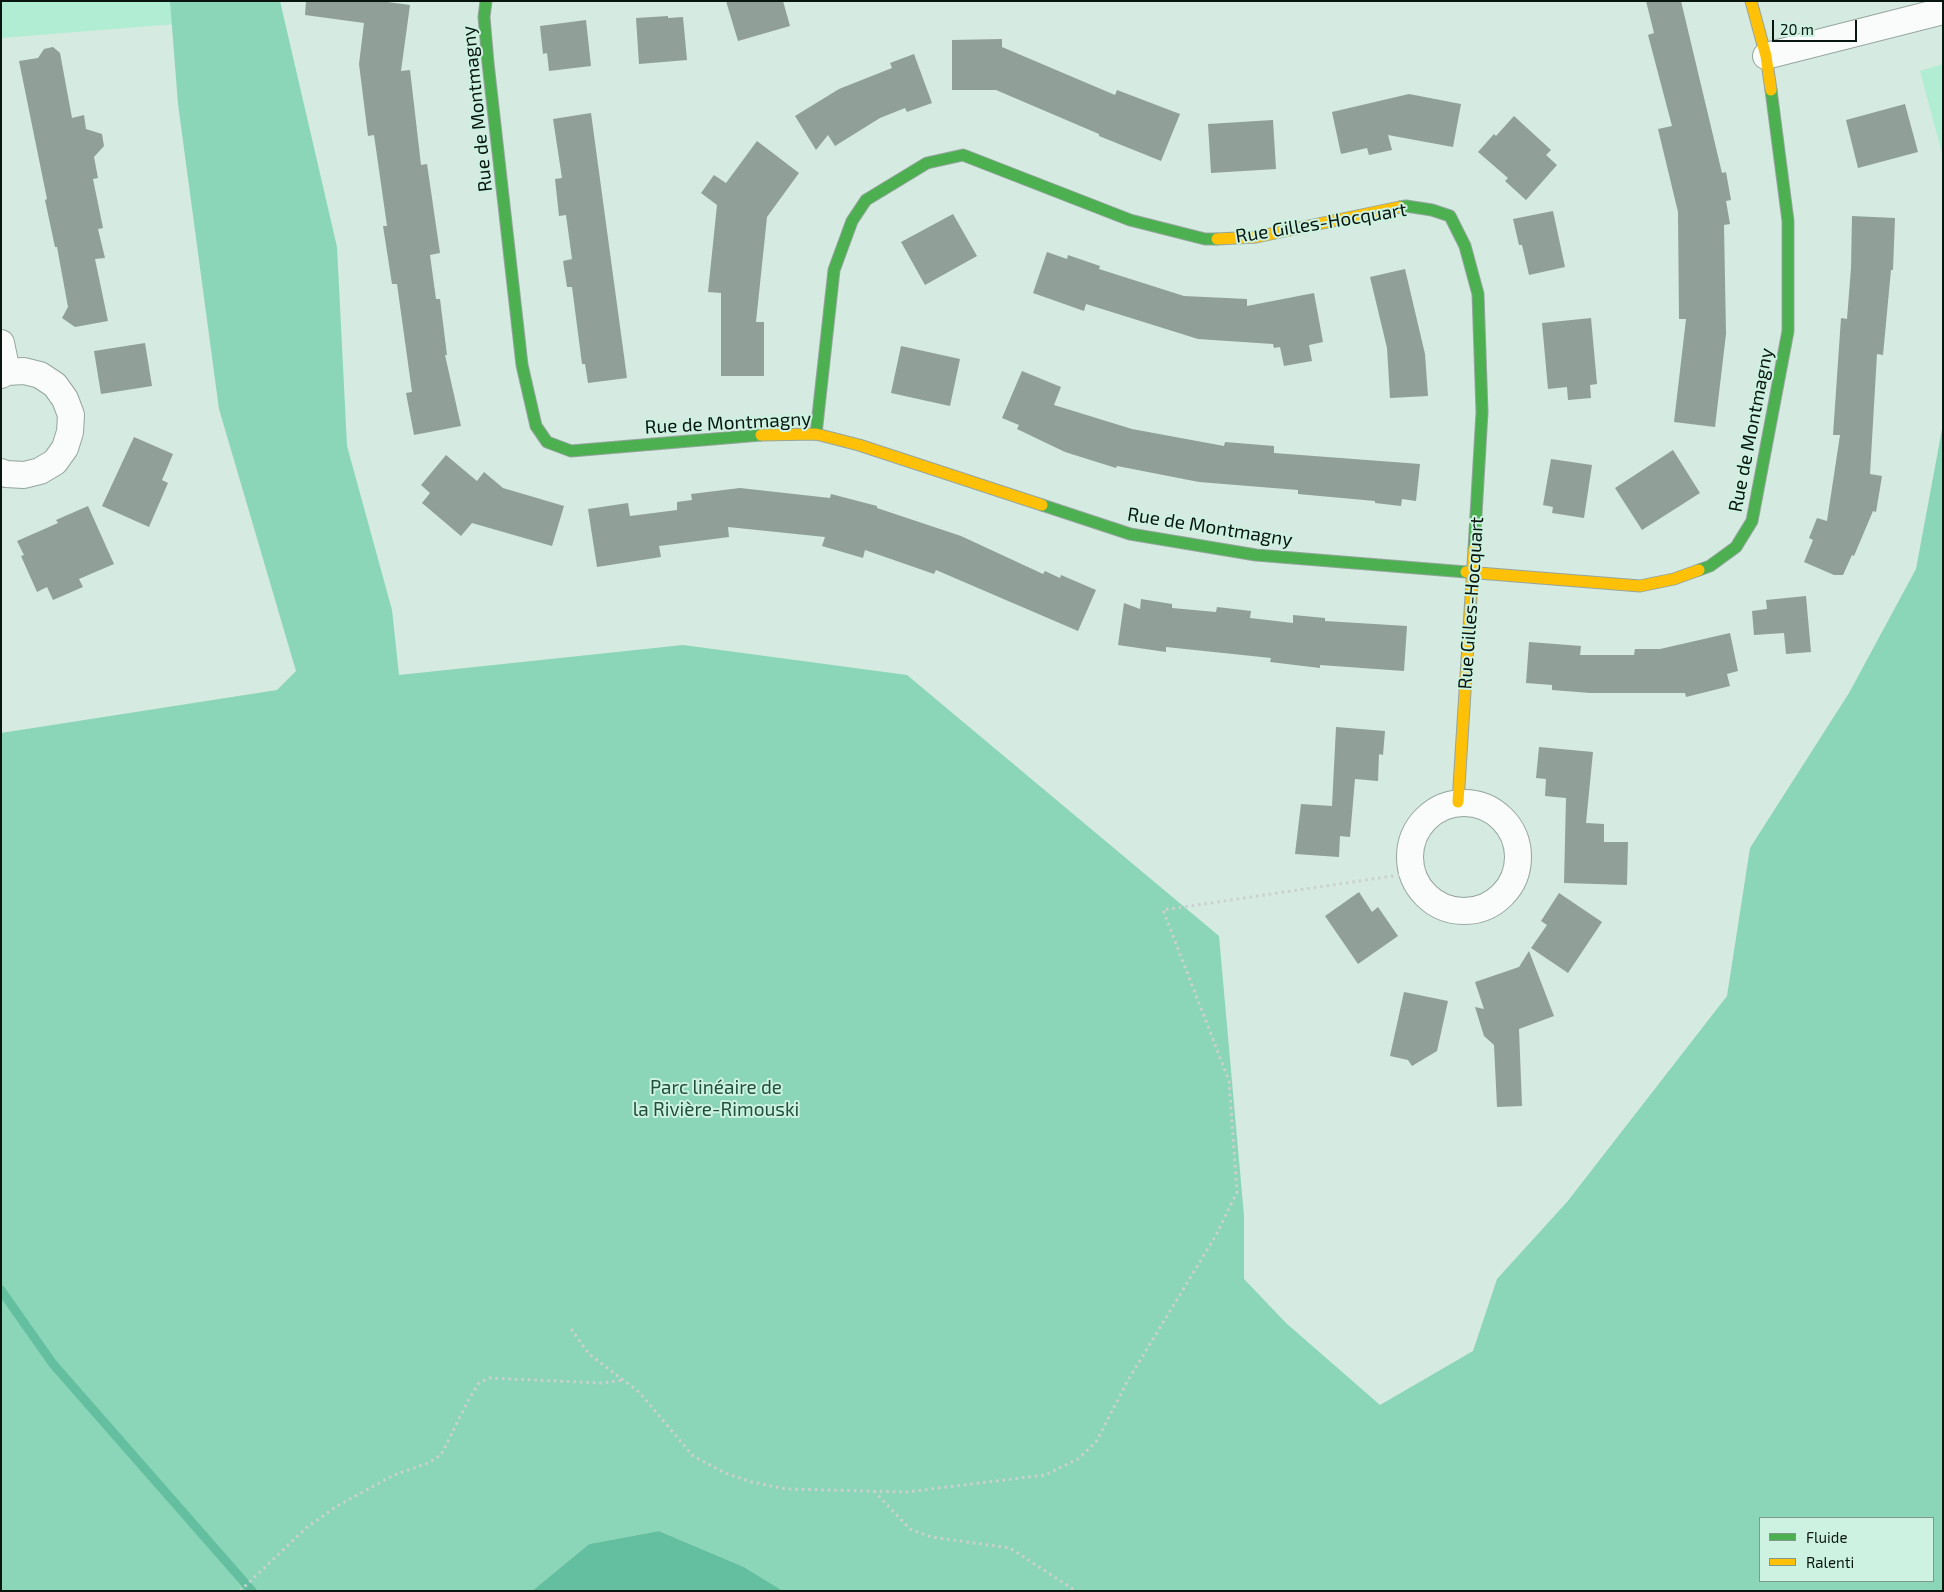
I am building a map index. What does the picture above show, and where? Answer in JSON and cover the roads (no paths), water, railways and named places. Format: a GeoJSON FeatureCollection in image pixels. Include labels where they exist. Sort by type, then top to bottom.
{"type":"FeatureCollection","features":[{"type":"Feature","properties":{"kind":"street","name":"Rue de Montmagny"},"geometry":{"type":"LineString","coordinates":[[486,1],[484,17],[488,63],[522,365],[536,426],[547,442],[571,451],[768,435],[816,434],[860,445],[1130,534],[1256,555],[1640,586],[1674,579],[1710,566],[1736,547],[1752,521],[1788,331],[1788,221],[1766,56],[1752,1]]}},
{"type":"Feature","properties":{"kind":"street"},"geometry":{"type":"LineString","coordinates":[[1766,56],[1943,11]]}},
{"type":"Feature","properties":{"kind":"street","name":"Rue Gilles-Hocquart"},"geometry":{"type":"LineString","coordinates":[[816,434],[834,270],[852,221],[866,200],[927,164],[963,155],[1130,220],[1205,239],[1256,237],[1406,206],[1432,210],[1450,216],[1465,246],[1478,294],[1482,412],[1458,802]]}},
{"type":"Feature","properties":{"kind":"street"},"geometry":{"type":"LineString","coordinates":[[1,343],[4,374],[24,371],[40,375],[55,385],[65,399],[71,415],[70,432],[65,448],[55,462],[40,471],[24,475],[1,472]]}},
{"type":"Feature","properties":{"kind":"street"},"geometry":{"type":"LineString","coordinates":[[1458,802],[1477,803],[1494,810],[1507,823],[1516,840],[1519,858],[1515,876],[1506,893],[1491,904],[1474,911],[1455,910],[1438,904],[1423,892],[1413,873],[1410,858],[1412,842],[1418,827],[1429,815],[1443,806],[1458,802]]}},
{"type":"Feature","properties":{"kind":"waterway"},"geometry":{"type":"LineString","coordinates":[[1,1290],[53,1364],[252,1591]]}},
{"type":"Feature","properties":{"kind":"park label","name":"Parc linéaire de la Rivière-Rimouski"},"geometry":{"type":"Point","coordinates":[716,1099]}}]}
